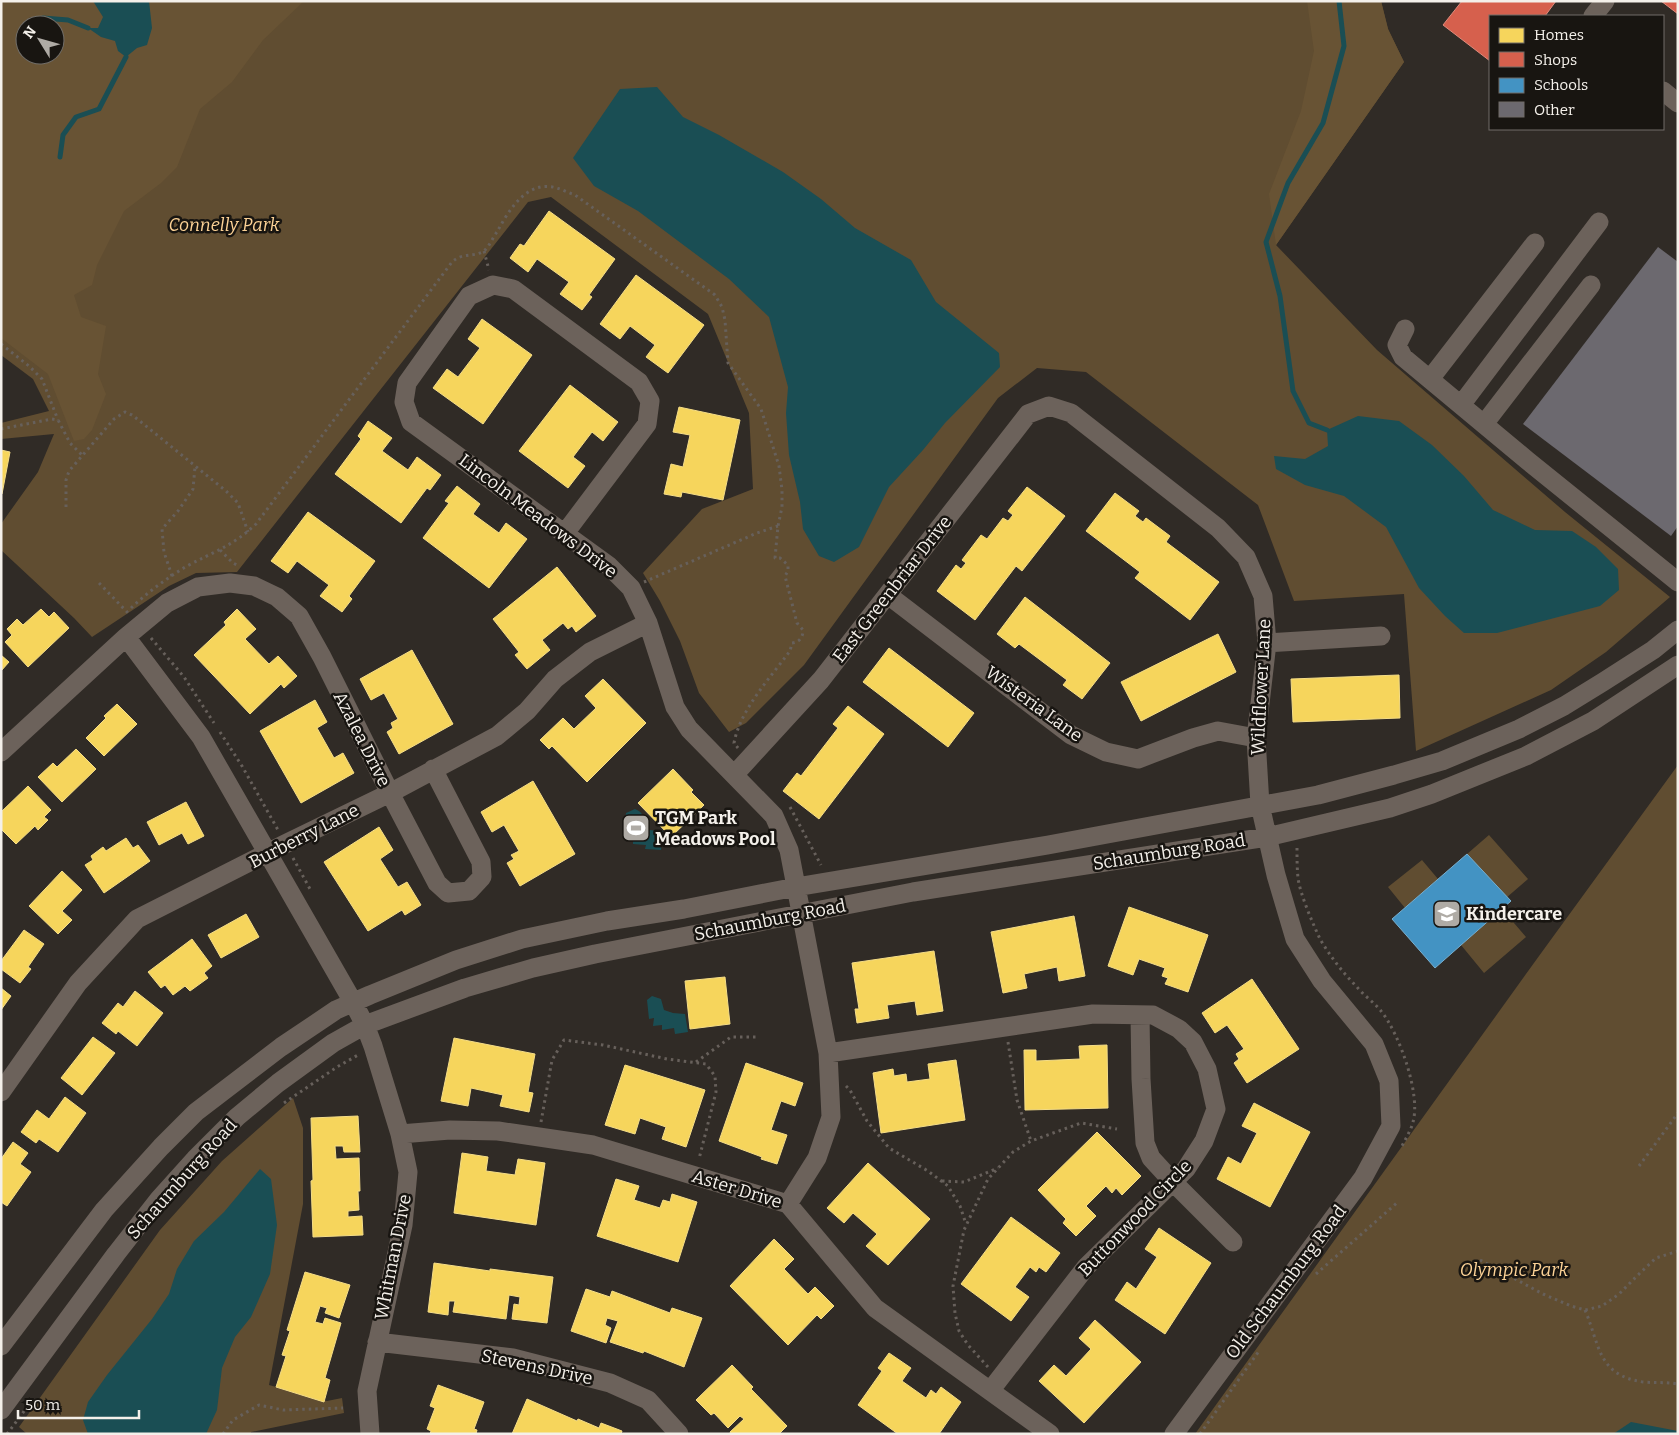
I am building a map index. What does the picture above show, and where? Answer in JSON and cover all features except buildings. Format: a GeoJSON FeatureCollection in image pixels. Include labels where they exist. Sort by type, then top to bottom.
{"type":"FeatureCollection","features":[{"type":"Feature","properties":{"kind":"street"},"geometry":{"type":"LineString","coordinates":[[1594,15],[1605,1]]}},
{"type":"Feature","properties":{"kind":"street"},"geometry":{"type":"LineString","coordinates":[[1664,92],[1678,103]]}},
{"type":"Feature","properties":{"kind":"street"},"geometry":{"type":"LineString","coordinates":[[1461,405],[1599,222]]}},
{"type":"Feature","properties":{"kind":"street"},"geometry":{"type":"LineString","coordinates":[[1430,379],[1534,243]]}},
{"type":"Feature","properties":{"kind":"street","name":"Lincoln Meadows Drive"},"geometry":{"type":"LineString","coordinates":[[565,534],[647,424],[650,401],[639,382],[513,289],[493,285],[469,296],[407,383],[404,402],[411,422],[565,534],[609,566],[631,588],[648,623],[675,707],[689,729],[774,816],[789,850],[828,1053],[831,1117],[817,1158],[788,1204]]}},
{"type":"Feature","properties":{"kind":"street"},"geometry":{"type":"LineString","coordinates":[[1484,424],[1591,285]]}},
{"type":"Feature","properties":{"kind":"street"},"geometry":{"type":"LineString","coordinates":[[1405,329],[1397,345],[1403,357],[1678,582]]}},
{"type":"Feature","properties":{"kind":"street","name":"East Greenbriar Drive"},"geometry":{"type":"LineString","coordinates":[[734,775],[821,680],[1028,414],[1050,406]]}},
{"type":"Feature","properties":{"kind":"street","name":"Wildflower Lane"},"geometry":{"type":"LineString","coordinates":[[1050,406],[1071,413],[1218,528],[1246,557],[1263,596],[1267,642],[1256,738],[1260,805],[1276,875],[1295,939],[1322,981],[1374,1044],[1389,1081],[1392,1126]]}},
{"type":"Feature","properties":{"kind":"street","name":"Azalea Drive"},"geometry":{"type":"LineString","coordinates":[[1,752],[126,637],[167,603],[198,587],[230,583],[254,586],[277,597],[299,616],[322,657],[437,883],[448,894],[469,891],[482,877],[481,862],[433,769]]}},
{"type":"Feature","properties":{"kind":"street","name":"Wisteria Lane"},"geometry":{"type":"LineString","coordinates":[[888,595],[1071,734],[1106,752],[1138,759],[1193,738],[1218,732],[1256,738]]}},
{"type":"Feature","properties":{"kind":"street","name":"Burberry Lane"},"geometry":{"type":"LineString","coordinates":[[1,1092],[78,983],[137,919],[390,793],[497,736],[527,712],[556,679],[590,652],[648,623]]}},
{"type":"Feature","properties":{"kind":"street","name":"Schaumburg Road"},"geometry":{"type":"LineString","coordinates":[[1,1346],[104,1210],[196,1112],[282,1047],[336,1010],[353,1002],[456,960],[522,939],[607,921],[684,909],[796,887],[1318,795],[1442,761],[1519,729],[1564,706],[1653,650],[1678,630]]}},
{"type":"Feature","properties":{"kind":"street"},"geometry":{"type":"LineString","coordinates":[[1267,642],[1381,636]]}},
{"type":"Feature","properties":{"kind":"street","name":"Whitman Drive"},"geometry":{"type":"LineString","coordinates":[[126,637],[201,737],[353,1002],[374,1046],[400,1134],[408,1172],[403,1225],[367,1391],[370,1434]]}},
{"type":"Feature","properties":{"kind":"street","name":"Schaumburg Road"},"geometry":{"type":"LineString","coordinates":[[1,1410],[116,1254],[159,1199],[195,1159],[237,1117],[278,1083],[333,1043],[365,1025],[465,988],[533,968],[666,939],[801,915],[912,892],[1267,837],[1390,808],[1432,794],[1526,756],[1592,721],[1678,665]]}},
{"type":"Feature","properties":{"kind":"street","name":"Buttonwood Circle"},"geometry":{"type":"LineString","coordinates":[[828,1053],[1093,1014],[1152,1015],[1179,1029],[1193,1042],[1207,1069],[1216,1109],[1204,1141],[1186,1169],[1086,1267],[990,1391]]}},
{"type":"Feature","properties":{"kind":"street"},"geometry":{"type":"LineString","coordinates":[[1140,1015],[1140,1079],[1146,1143],[1151,1158],[1233,1242]]}},
{"type":"Feature","properties":{"kind":"street","name":"Old Schaumburg Road"},"geometry":{"type":"LineString","coordinates":[[1174,1434],[1363,1178],[1392,1126]]}},
{"type":"Feature","properties":{"kind":"street","name":"Aster Drive"},"geometry":{"type":"LineString","coordinates":[[400,1134],[450,1130],[498,1130],[593,1145],[788,1204],[875,1308],[1050,1434]]}},
{"type":"Feature","properties":{"kind":"street","name":"Stevens Drive"},"geometry":{"type":"LineString","coordinates":[[377,1342],[513,1358],[610,1383],[648,1400],[679,1434]]}},
{"type":"Feature","properties":{"kind":"path"},"geometry":{"type":"LineString","coordinates":[[99,583],[127,612],[157,586],[187,566],[223,549],[248,532],[270,507],[458,255],[484,251],[518,200],[529,192],[541,187],[556,187],[575,196],[715,295],[722,307],[725,320],[728,362],[761,409],[779,466],[782,499],[775,558],[780,558],[788,565],[786,576],[797,623],[804,630],[800,640],[792,642],[790,651],[752,703],[740,724],[734,743],[747,760]]}},
{"type":"Feature","properties":{"kind":"path"},"geometry":{"type":"LineString","coordinates":[[1,344],[42,379],[58,420],[70,443],[83,456]]}},
{"type":"Feature","properties":{"kind":"path"},"geometry":{"type":"LineString","coordinates":[[66,507],[66,480],[70,471],[114,419],[124,412],[132,414],[226,491],[238,503],[248,532]]}},
{"type":"Feature","properties":{"kind":"path"},"geometry":{"type":"LineString","coordinates":[[1,428],[52,419],[58,420]]}},
{"type":"Feature","properties":{"kind":"path"},"geometry":{"type":"LineString","coordinates":[[172,576],[164,552],[162,529],[194,489],[195,466]]}},
{"type":"Feature","properties":{"kind":"path"},"geometry":{"type":"LineString","coordinates":[[631,588],[757,532],[778,526]]}},
{"type":"Feature","properties":{"kind":"path"},"geometry":{"type":"LineString","coordinates":[[787,804],[793,811],[821,866]]}},
{"type":"Feature","properties":{"kind":"path"},"geometry":{"type":"LineString","coordinates":[[1297,848],[1298,880],[1320,939],[1357,988],[1381,1011],[1397,1040],[1412,1082],[1414,1121],[1400,1149]]}},
{"type":"Feature","properties":{"kind":"path"},"geometry":{"type":"LineString","coordinates":[[1006,1027],[1017,1100],[1031,1141]]}},
{"type":"Feature","properties":{"kind":"path"},"geometry":{"type":"LineString","coordinates":[[695,1062],[731,1037],[759,1037]]}},
{"type":"Feature","properties":{"kind":"path"},"geometry":{"type":"LineString","coordinates":[[540,1123],[552,1060],[564,1040],[603,1045],[668,1059],[706,1064],[715,1076],[716,1092],[698,1164]]}},
{"type":"Feature","properties":{"kind":"path"},"geometry":{"type":"LineString","coordinates":[[281,1104],[337,1067],[374,1046]]}},
{"type":"Feature","properties":{"kind":"path"},"geometry":{"type":"LineString","coordinates":[[842,1083],[850,1090],[867,1121],[888,1148],[928,1171],[948,1186],[960,1206],[966,1224]]}},
{"type":"Feature","properties":{"kind":"path"},"geometry":{"type":"LineString","coordinates":[[1639,1166],[1678,1112]]}},
{"type":"Feature","properties":{"kind":"path"},"geometry":{"type":"LineString","coordinates":[[988,1367],[968,1345],[959,1331],[955,1313],[954,1286],[964,1230],[988,1179],[1013,1152],[1031,1141],[1081,1123],[1117,1129]]}},
{"type":"Feature","properties":{"kind":"path"},"geometry":{"type":"LineString","coordinates":[[941,1181],[964,1182],[1000,1167]]}},
{"type":"Feature","properties":{"kind":"path"},"geometry":{"type":"LineString","coordinates":[[1325,1259],[1314,1276],[1398,1202]]}},
{"type":"Feature","properties":{"kind":"path"},"geometry":{"type":"LineString","coordinates":[[1480,1260],[1543,1294],[1585,1310],[1602,1306],[1620,1294],[1656,1258],[1678,1251]]}},
{"type":"Feature","properties":{"kind":"path"},"geometry":{"type":"LineString","coordinates":[[1585,1310],[1598,1348],[1607,1365],[1620,1375],[1642,1382],[1678,1384]]}},
{"type":"Feature","properties":{"kind":"path"},"geometry":{"type":"LineString","coordinates":[[1200,1434],[1262,1347]]}},
{"type":"Feature","properties":{"kind":"path"},"geometry":{"type":"LineString","coordinates":[[223,1434],[233,1420],[259,1405],[284,1410],[343,1408]]}},
{"type":"Feature","properties":{"kind":"path"},"geometry":{"type":"LineString","coordinates":[[8,1434],[26,1409]]}},
{"type":"Feature","properties":{"kind":"green space","name":"Connelly Park"},"geometry":{"type":"Polygon","coordinates":[[[1,1],[1381,1],[1388,29],[1404,62],[1276,245],[1377,350],[1565,512],[1670,597],[1606,652],[1551,690],[1416,751],[1404,594],[1294,601],[1258,505],[1086,372],[1037,368],[998,398],[804,665],[746,723],[729,732],[699,693],[680,641],[660,601],[643,573],[702,509],[753,489],[749,413],[708,314],[551,197],[528,202],[237,572],[196,573],[169,586],[92,637],[1,550],[1,524],[38,472],[54,434],[1,439],[1,423],[49,411],[33,379],[1,355],[1,1]]]}},
{"type":"Feature","properties":{"kind":"green space","name":"Olympic Park"},"geometry":{"type":"Polygon","coordinates":[[[1678,765],[1678,1434],[1195,1434],[1539,956],[1678,765]]]}},
{"type":"Feature","properties":{"kind":"green space"},"geometry":{"type":"Polygon","coordinates":[[[1489,835],[1528,879],[1506,898],[1467,854],[1489,835]]]}},
{"type":"Feature","properties":{"kind":"green space"},"geometry":{"type":"Polygon","coordinates":[[[1422,860],[1438,879],[1405,908],[1388,887],[1422,860]]]}},
{"type":"Feature","properties":{"kind":"green space"},"geometry":{"type":"Polygon","coordinates":[[[1502,909],[1526,937],[1484,973],[1461,945],[1502,909]]]}},
{"type":"Feature","properties":{"kind":"green space"},"geometry":{"type":"Polygon","coordinates":[[[293,1098],[303,1128],[303,1204],[269,1385],[327,1401],[342,1398],[344,1413],[251,1432],[251,1434],[27,1434],[19,1427],[160,1230],[222,1161],[293,1098]]]}},
{"type":"Feature","properties":{"kind":"shaded area"},"geometry":{"type":"Polygon","coordinates":[[[1,1],[304,1],[263,40],[232,82],[200,109],[177,167],[161,183],[124,211],[97,265],[92,285],[74,295],[81,317],[106,326],[98,374],[106,394],[92,430],[84,439],[74,441],[48,374],[1,338],[1,1]]]}},
{"type":"Feature","properties":{"kind":"shaded area"},"geometry":{"type":"Polygon","coordinates":[[[1307,1],[1381,1],[1388,29],[1404,62],[1276,245],[1269,194],[1301,111],[1314,51],[1307,1]]]}},
{"type":"Feature","properties":{"kind":"water"},"geometry":{"type":"Polygon","coordinates":[[[93,1],[149,1],[152,28],[147,45],[137,48],[126,57],[118,51],[115,41],[101,37],[88,28],[98,28],[103,17],[93,1]]]}},
{"type":"Feature","properties":{"kind":"water"},"geometry":{"type":"Polygon","coordinates":[[[657,87],[683,117],[719,135],[783,172],[821,199],[855,228],[911,260],[936,302],[999,353],[1000,367],[945,423],[889,487],[859,547],[834,562],[819,556],[803,529],[800,502],[789,455],[786,413],[788,387],[769,317],[729,279],[638,211],[594,186],[573,158],[620,89],[657,87]]]}},
{"type":"Feature","properties":{"kind":"water"},"geometry":{"type":"Polygon","coordinates":[[[1358,416],[1399,421],[1432,445],[1464,476],[1493,510],[1535,530],[1572,531],[1596,547],[1618,569],[1619,590],[1600,606],[1497,633],[1464,633],[1419,588],[1386,527],[1344,496],[1305,485],[1276,469],[1274,456],[1305,459],[1328,446],[1327,430],[1358,416]]]}},
{"type":"Feature","properties":{"kind":"water","name":"TGM Park Meadows Pool"},"geometry":{"type":"Polygon","coordinates":[[[635,809],[642,814],[643,823],[648,824],[648,830],[663,831],[661,850],[645,849],[646,845],[633,844],[633,838],[629,837],[629,831],[624,830],[626,813],[635,809]]]}},
{"type":"Feature","properties":{"kind":"water"},"geometry":{"type":"Polygon","coordinates":[[[652,996],[661,999],[664,1010],[685,1014],[688,1032],[675,1034],[674,1028],[662,1030],[662,1025],[653,1026],[654,1018],[649,1019],[647,1000],[652,996]]]}},
{"type":"Feature","properties":{"kind":"water"},"geometry":{"type":"Polygon","coordinates":[[[260,1169],[271,1179],[277,1225],[270,1274],[251,1317],[235,1337],[222,1368],[217,1410],[206,1434],[88,1434],[83,1420],[88,1402],[169,1294],[177,1269],[194,1241],[224,1212],[260,1169]]]}},
{"type":"Feature","properties":{"kind":"water"},"geometry":{"type":"Polygon","coordinates":[[[1631,1422],[1678,1431],[1678,1434],[1613,1434],[1631,1422]]]}},
{"type":"Feature","properties":{"kind":"waterway"},"geometry":{"type":"LineString","coordinates":[[1327,430],[1309,423],[1293,391],[1280,296],[1266,242],[1288,183],[1323,123],[1344,46],[1339,1]]}},
{"type":"Feature","properties":{"kind":"waterway"},"geometry":{"type":"LineString","coordinates":[[65,20],[88,28]]}},
{"type":"Feature","properties":{"kind":"waterway"},"geometry":{"type":"LineString","coordinates":[[60,157],[63,135],[76,117],[99,109],[126,57]]}},
{"type":"Feature","properties":{"kind":"place","name":"TGM Park Meadows Pool"},"geometry":{"type":"Point","coordinates":[636,828]}},
{"type":"Feature","properties":{"kind":"place","name":"Kindercare"},"geometry":{"type":"Point","coordinates":[1447,914]}}]}
